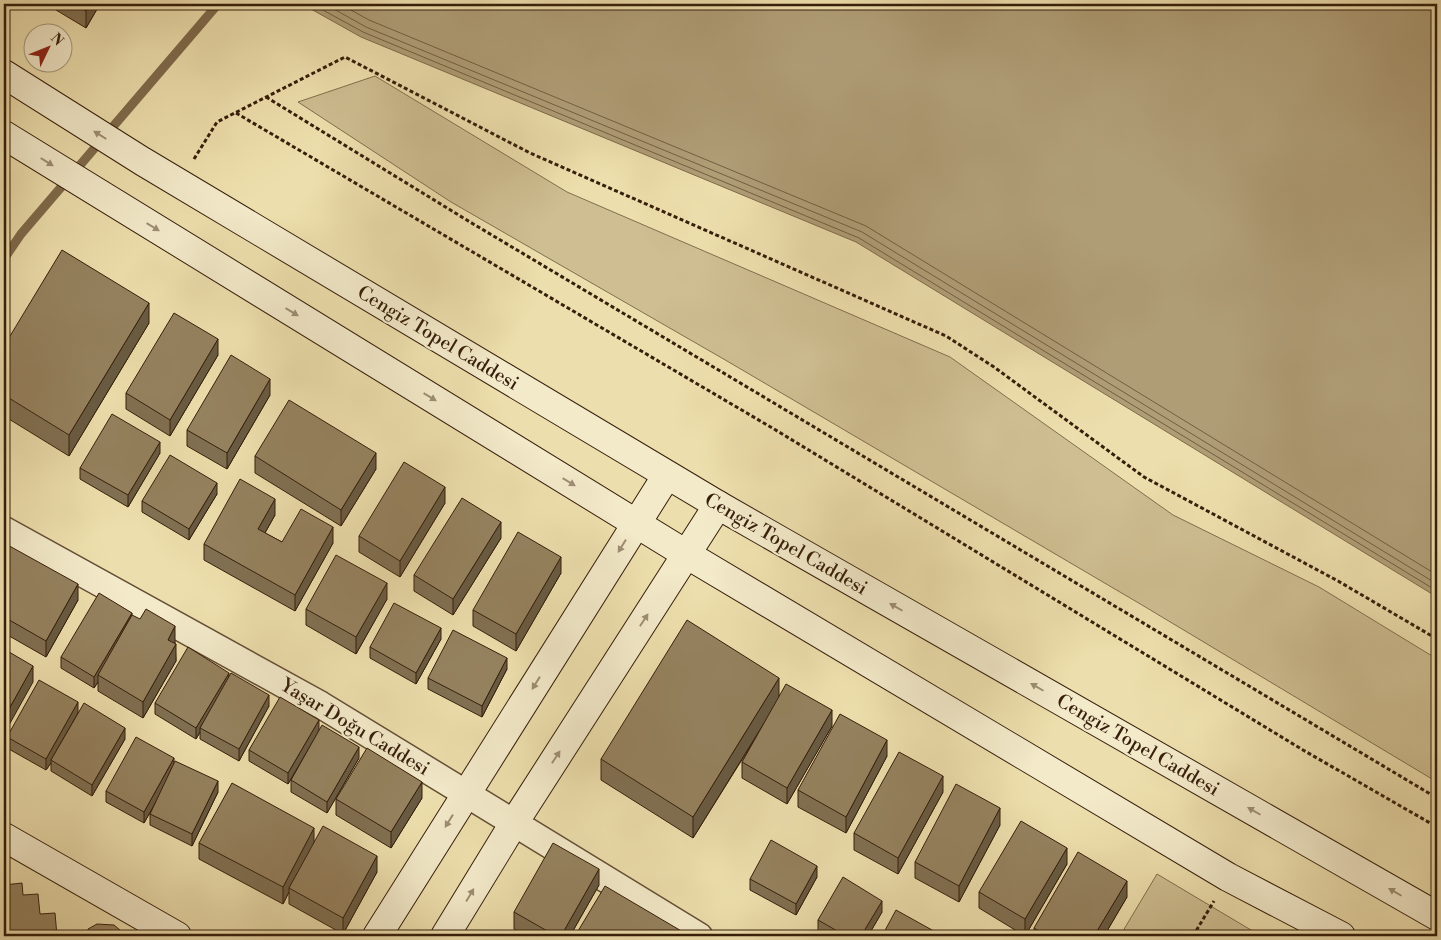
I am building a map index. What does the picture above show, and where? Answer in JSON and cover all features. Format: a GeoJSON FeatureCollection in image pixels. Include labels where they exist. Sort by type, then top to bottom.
{"type":"FeatureCollection","features":[{"type":"Feature","properties":{"kind":"street","name":"Cengiz Topel Caddesi"},"geometry":{"type":"LineString","coordinates":[[4,74],[142,161],[718,505],[1437,916]]}},
{"type":"Feature","properties":{"kind":"street"},"geometry":{"type":"LineString","coordinates":[[4,135],[686,554],[1228,877],[1341,936]]}},
{"type":"Feature","properties":{"kind":"street"},"geometry":{"type":"LineString","coordinates":[[377,936],[667,475]]}},
{"type":"Feature","properties":{"kind":"street"},"geometry":{"type":"LineString","coordinates":[[445,936],[514,823],[718,505]]}},
{"type":"Feature","properties":{"kind":"street","name":"Yaşar Doğu Caddesi"},"geometry":{"type":"LineString","coordinates":[[4,530],[321,705],[699,936]]}},
{"type":"Feature","properties":{"kind":"street"},"geometry":{"type":"LineString","coordinates":[[4,837],[177,936]]}},
{"type":"Feature","properties":{"kind":"path"},"geometry":{"type":"LineString","coordinates":[[179,183],[216,122],[346,57],[530,154],[946,336],[994,367],[1144,477],[1338,581],[1437,639]]}},
{"type":"Feature","properties":{"kind":"path"},"geometry":{"type":"LineString","coordinates":[[265,97],[470,222],[1437,798]]}},
{"type":"Feature","properties":{"kind":"path"},"geometry":{"type":"LineString","coordinates":[[235,113],[774,429],[1303,750],[1437,827]]}},
{"type":"Feature","properties":{"kind":"path"},"geometry":{"type":"LineString","coordinates":[[1193,936],[1228,877]]}},
{"type":"Feature","properties":{"kind":"shaded area"},"geometry":{"type":"Polygon","coordinates":[[[375,76],[567,192],[950,357],[1173,515],[1319,587],[1437,659],[1437,782],[1142,605],[727,361],[451,202],[298,102],[375,76]]]}},
{"type":"Feature","properties":{"kind":"shaded area"},"geometry":{"type":"Polygon","coordinates":[[[1157,874],[1261,936],[1120,936],[1157,874]]]}},
{"type":"Feature","properties":{"kind":"water"},"geometry":{"type":"Polygon","coordinates":[[[302,4],[1437,4],[1437,597],[856,242],[361,37],[302,4]]]}},
{"type":"Feature","properties":{"kind":"building"},"geometry":{"type":"Polygon","coordinates":[[[73,4],[91,4],[86,11],[73,4]]]}},
{"type":"Feature","properties":{"kind":"building"},"geometry":{"type":"Polygon","coordinates":[[[62,250],[149,303],[69,435],[4,395],[4,346],[62,250]]]}},
{"type":"Feature","properties":{"kind":"building"},"geometry":{"type":"Polygon","coordinates":[[[174,313],[218,339],[170,420],[126,393],[174,313]]]}},
{"type":"Feature","properties":{"kind":"building"},"geometry":{"type":"Polygon","coordinates":[[[231,355],[270,379],[227,453],[187,430],[231,355]]]}},
{"type":"Feature","properties":{"kind":"building"},"geometry":{"type":"Polygon","coordinates":[[[289,400],[376,453],[341,510],[255,456],[289,400]]]}},
{"type":"Feature","properties":{"kind":"building"},"geometry":{"type":"Polygon","coordinates":[[[112,414],[160,442],[128,495],[80,468],[112,414]]]}},
{"type":"Feature","properties":{"kind":"building"},"geometry":{"type":"Polygon","coordinates":[[[170,455],[217,483],[189,529],[142,501],[170,455]]]}},
{"type":"Feature","properties":{"kind":"building"},"geometry":{"type":"Polygon","coordinates":[[[404,462],[445,487],[400,561],[359,536],[404,462]]]}},
{"type":"Feature","properties":{"kind":"building"},"geometry":{"type":"Polygon","coordinates":[[[240,479],[275,499],[258,529],[282,542],[301,509],[333,527],[295,595],[204,544],[240,479]]]}},
{"type":"Feature","properties":{"kind":"building"},"geometry":{"type":"Polygon","coordinates":[[[462,498],[501,522],[453,599],[414,575],[462,498]]]}},
{"type":"Feature","properties":{"kind":"building"},"geometry":{"type":"Polygon","coordinates":[[[518,532],[561,557],[516,634],[473,610],[518,532]]]}},
{"type":"Feature","properties":{"kind":"building"},"geometry":{"type":"Polygon","coordinates":[[[4,543],[78,584],[46,641],[4,617],[4,543]]]}},
{"type":"Feature","properties":{"kind":"building"},"geometry":{"type":"Polygon","coordinates":[[[336,555],[387,583],[356,637],[306,609],[336,555]]]}},
{"type":"Feature","properties":{"kind":"building"},"geometry":{"type":"Polygon","coordinates":[[[99,593],[132,613],[94,677],[61,657],[99,593]]]}},
{"type":"Feature","properties":{"kind":"building"},"geometry":{"type":"Polygon","coordinates":[[[394,603],[441,628],[416,673],[370,647],[394,603]]]}},
{"type":"Feature","properties":{"kind":"building"},"geometry":{"type":"Polygon","coordinates":[[[146,609],[175,626],[168,640],[176,644],[143,702],[98,675],[132,615],[140,619],[146,609]]]}},
{"type":"Feature","properties":{"kind":"building"},"geometry":{"type":"Polygon","coordinates":[[[687,620],[779,678],[693,817],[601,759],[687,620]]]}},
{"type":"Feature","properties":{"kind":"building"},"geometry":{"type":"Polygon","coordinates":[[[453,630],[507,658],[482,706],[428,678],[453,630]]]}},
{"type":"Feature","properties":{"kind":"building"},"geometry":{"type":"Polygon","coordinates":[[[188,647],[229,673],[196,728],[155,703],[188,647]]]}},
{"type":"Feature","properties":{"kind":"building"},"geometry":{"type":"Polygon","coordinates":[[[4,649],[33,666],[4,718],[4,649]]]}},
{"type":"Feature","properties":{"kind":"building"},"geometry":{"type":"Polygon","coordinates":[[[231,673],[269,695],[239,749],[200,728],[231,673]]]}},
{"type":"Feature","properties":{"kind":"building"},"geometry":{"type":"Polygon","coordinates":[[[39,680],[78,702],[46,759],[7,737],[39,680]]]}},
{"type":"Feature","properties":{"kind":"building"},"geometry":{"type":"Polygon","coordinates":[[[786,684],[832,710],[787,788],[742,762],[786,684]]]}},
{"type":"Feature","properties":{"kind":"building"},"geometry":{"type":"Polygon","coordinates":[[[280,697],[319,720],[288,773],[249,750],[280,697]]]}},
{"type":"Feature","properties":{"kind":"building"},"geometry":{"type":"Polygon","coordinates":[[[84,703],[125,728],[92,785],[51,760],[84,703]]]}},
{"type":"Feature","properties":{"kind":"building"},"geometry":{"type":"Polygon","coordinates":[[[840,714],[887,740],[846,817],[798,790],[840,714]]]}},
{"type":"Feature","properties":{"kind":"building"},"geometry":{"type":"Polygon","coordinates":[[[322,725],[359,747],[327,802],[291,780],[322,725]]]}},
{"type":"Feature","properties":{"kind":"building"},"geometry":{"type":"Polygon","coordinates":[[[136,737],[174,758],[144,812],[106,791],[136,737]]]}},
{"type":"Feature","properties":{"kind":"building"},"geometry":{"type":"Polygon","coordinates":[[[367,748],[422,782],[391,832],[336,799],[367,748]]]}},
{"type":"Feature","properties":{"kind":"building"},"geometry":{"type":"Polygon","coordinates":[[[899,752],[943,776],[898,858],[854,833],[899,752]]]}},
{"type":"Feature","properties":{"kind":"building"},"geometry":{"type":"Polygon","coordinates":[[[175,761],[218,781],[192,834],[150,814],[175,761]]]}},
{"type":"Feature","properties":{"kind":"building"},"geometry":{"type":"Polygon","coordinates":[[[232,783],[314,828],[283,887],[199,843],[232,783]]]}},
{"type":"Feature","properties":{"kind":"building"},"geometry":{"type":"Polygon","coordinates":[[[956,784],[1000,808],[959,886],[915,862],[956,784]]]}},
{"type":"Feature","properties":{"kind":"building"},"geometry":{"type":"Polygon","coordinates":[[[1021,821],[1067,848],[1025,919],[979,892],[1021,821]]]}},
{"type":"Feature","properties":{"kind":"building"},"geometry":{"type":"Polygon","coordinates":[[[323,826],[377,856],[343,918],[289,888],[323,826]]]}},
{"type":"Feature","properties":{"kind":"building"},"geometry":{"type":"Polygon","coordinates":[[[771,840],[817,866],[796,904],[750,879],[771,840]]]}},
{"type":"Feature","properties":{"kind":"building"},"geometry":{"type":"Polygon","coordinates":[[[553,843],[599,869],[561,936],[556,936],[514,912],[553,843]]]}},
{"type":"Feature","properties":{"kind":"building"},"geometry":{"type":"Polygon","coordinates":[[[1078,852],[1127,881],[1094,936],[1047,936],[1034,928],[1078,852]]]}},
{"type":"Feature","properties":{"kind":"building"},"geometry":{"type":"Polygon","coordinates":[[[843,877],[882,901],[861,936],[846,936],[818,920],[843,877]]]}},
{"type":"Feature","properties":{"kind":"building"},"geometry":{"type":"Polygon","coordinates":[[[22,883],[23,895],[38,894],[40,914],[55,913],[57,936],[4,936],[4,885],[22,883]]]}},
{"type":"Feature","properties":{"kind":"building"},"geometry":{"type":"Polygon","coordinates":[[[605,886],[683,932],[681,936],[575,936],[605,886]]]}},
{"type":"Feature","properties":{"kind":"building"},"geometry":{"type":"Polygon","coordinates":[[[896,910],[941,935],[882,936],[896,910]]]}},
{"type":"Feature","properties":{"kind":"building"},"geometry":{"type":"Polygon","coordinates":[[[97,924],[114,925],[127,936],[89,936],[88,929],[97,924]]]}},
{"type":"Feature","properties":{"kind":"waterway"},"geometry":{"type":"LineString","coordinates":[[4,259],[21,234],[218,4]]}}]}
